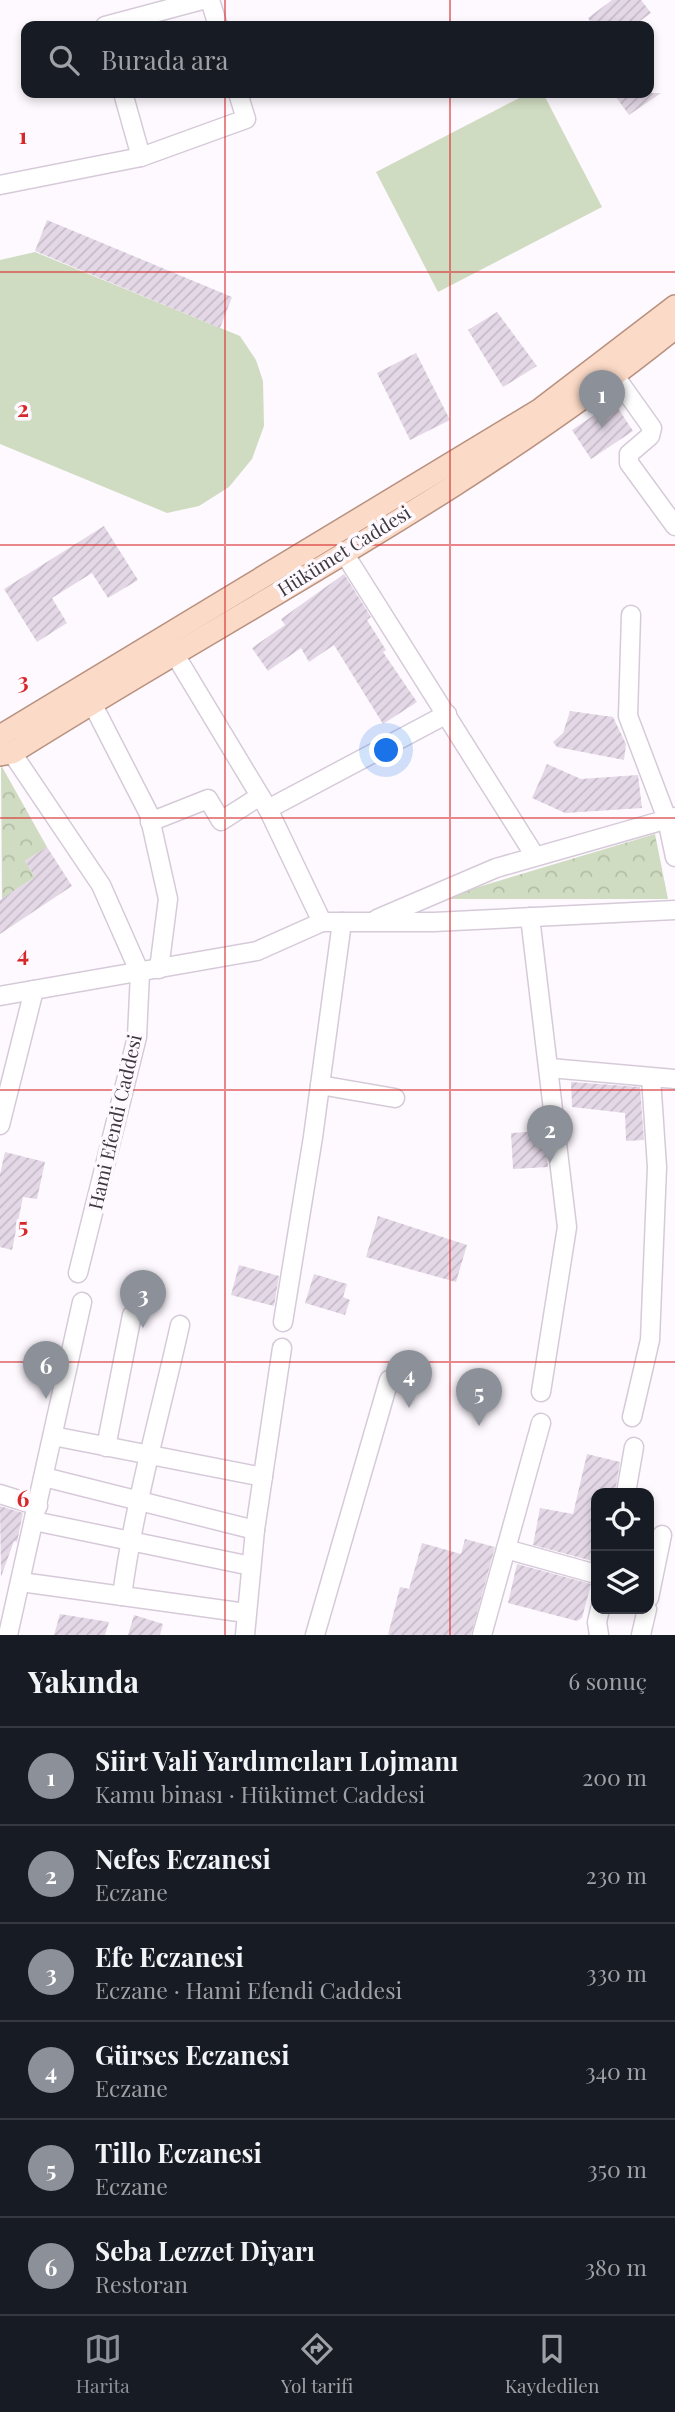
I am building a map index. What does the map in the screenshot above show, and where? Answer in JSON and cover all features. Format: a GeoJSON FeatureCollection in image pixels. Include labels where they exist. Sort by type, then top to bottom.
{"type":"FeatureCollection","features":[{"type":"Feature","properties":{"kind":"main road"},"geometry":{"type":"LineString","coordinates":[[4,748],[539,410],[675,306]]}},
{"type":"Feature","properties":{"kind":"main road","name":"Hükümet Caddesi"},"geometry":{"type":"LineString","coordinates":[[4,748],[93,705],[174,653],[344,553],[549,423],[615,376],[675,328]]}},
{"type":"Feature","properties":{"kind":"street"},"geometry":{"type":"LineString","coordinates":[[124,21],[202,0]]}},
{"type":"Feature","properties":{"kind":"street"},"geometry":{"type":"LineString","coordinates":[[210,0],[216,21]]}},
{"type":"Feature","properties":{"kind":"street"},"geometry":{"type":"LineString","coordinates":[[124,98],[141,157]]}},
{"type":"Feature","properties":{"kind":"street"},"geometry":{"type":"LineString","coordinates":[[0,185],[141,157],[246,119],[240,98]]}},
{"type":"Feature","properties":{"kind":"street"},"geometry":{"type":"LineString","coordinates":[[615,376],[652,428],[650,436],[629,454],[629,463],[675,526]]}},
{"type":"Feature","properties":{"kind":"street"},"geometry":{"type":"LineString","coordinates":[[344,553],[535,856]]}},
{"type":"Feature","properties":{"kind":"street"},"geometry":{"type":"LineString","coordinates":[[631,615],[628,716],[671,818],[675,857]]}},
{"type":"Feature","properties":{"kind":"street"},"geometry":{"type":"LineString","coordinates":[[174,653],[264,802],[322,922]]}},
{"type":"Feature","properties":{"kind":"street"},"geometry":{"type":"LineString","coordinates":[[93,705],[150,822],[169,899],[159,969]]}},
{"type":"Feature","properties":{"kind":"street"},"geometry":{"type":"LineString","coordinates":[[150,822],[208,799],[221,821],[447,714]]}},
{"type":"Feature","properties":{"kind":"street","name":"Hami Efendi Caddesi"},"geometry":{"type":"LineString","coordinates":[[4,748],[101,885],[141,973],[137,1037],[78,1273]]}},
{"type":"Feature","properties":{"kind":"street"},"geometry":{"type":"LineString","coordinates":[[368,922],[496,868],[671,818]]}},
{"type":"Feature","properties":{"kind":"street"},"geometry":{"type":"LineString","coordinates":[[0,996],[257,951],[322,922],[675,910]]}},
{"type":"Feature","properties":{"kind":"street"},"geometry":{"type":"LineString","coordinates":[[530,917],[567,1227],[541,1392]]}},
{"type":"Feature","properties":{"kind":"street"},"geometry":{"type":"LineString","coordinates":[[284,1322],[342,922]]}},
{"type":"Feature","properties":{"kind":"street"},"geometry":{"type":"LineString","coordinates":[[0,1125],[34,990]]}},
{"type":"Feature","properties":{"kind":"street"},"geometry":{"type":"LineString","coordinates":[[550,1068],[675,1079]]}},
{"type":"Feature","properties":{"kind":"street"},"geometry":{"type":"LineString","coordinates":[[632,1417],[650,1340],[657,1167],[651,1078]]}},
{"type":"Feature","properties":{"kind":"street"},"geometry":{"type":"LineString","coordinates":[[320,1085],[395,1098]]}},
{"type":"Feature","properties":{"kind":"street"},"geometry":{"type":"LineString","coordinates":[[8,1635],[82,1302]]}},
{"type":"Feature","properties":{"kind":"street"},"geometry":{"type":"LineString","coordinates":[[106,1447],[132,1315]]}},
{"type":"Feature","properties":{"kind":"street"},"geometry":{"type":"LineString","coordinates":[[122,1596],[137,1500],[151,1457],[180,1325]]}},
{"type":"Feature","properties":{"kind":"street"},"geometry":{"type":"LineString","coordinates":[[245,1635],[255,1530],[282,1349]]}},
{"type":"Feature","properties":{"kind":"street"},"geometry":{"type":"LineString","coordinates":[[315,1635],[389,1380]]}},
{"type":"Feature","properties":{"kind":"street"},"geometry":{"type":"LineString","coordinates":[[482,1635],[541,1423]]}},
{"type":"Feature","properties":{"kind":"street"},"geometry":{"type":"LineString","coordinates":[[53,1436],[262,1478]]}},
{"type":"Feature","properties":{"kind":"street"},"geometry":{"type":"LineString","coordinates":[[626,1488],[634,1447]]}},
{"type":"Feature","properties":{"kind":"street"},"geometry":{"type":"LineString","coordinates":[[44,1477],[255,1530]]}},
{"type":"Feature","properties":{"kind":"street"},"geometry":{"type":"LineString","coordinates":[[0,1494],[36,1513],[129,1539],[251,1566]]}},
{"type":"Feature","properties":{"kind":"street"},"geometry":{"type":"LineString","coordinates":[[654,1574],[662,1536]]}},
{"type":"Feature","properties":{"kind":"street"},"geometry":{"type":"LineString","coordinates":[[506,1549],[591,1573]]}},
{"type":"Feature","properties":{"kind":"street"},"geometry":{"type":"LineString","coordinates":[[21,1582],[246,1613]]}},
{"type":"Feature","properties":{"kind":"street"},"geometry":{"type":"LineString","coordinates":[[599,1614],[599,1635]]}},
{"type":"Feature","properties":{"kind":"street"},"geometry":{"type":"LineString","coordinates":[[641,1635],[645,1614]]}},
{"type":"Feature","properties":{"kind":"green space"},"geometry":{"type":"Polygon","coordinates":[[[519,98],[546,98],[602,207],[438,292],[376,172],[519,98]]]}},
{"type":"Feature","properties":{"kind":"green space"},"geometry":{"type":"Polygon","coordinates":[[[35,252],[240,336],[256,360],[263,381],[264,426],[252,459],[229,487],[199,506],[167,513],[0,444],[0,260],[35,252]]]}},
{"type":"Feature","properties":{"kind":"green space"},"geometry":{"type":"Polygon","coordinates":[[[1,765],[47,847],[25,861],[35,877],[2,899],[1,765]]]}},
{"type":"Feature","properties":{"kind":"green space"},"geometry":{"type":"Polygon","coordinates":[[[655,834],[668,899],[438,899],[655,834]]]}},
{"type":"Feature","properties":{"kind":"building"},"geometry":{"type":"Polygon","coordinates":[[[612,0],[641,0],[651,13],[640,21],[590,21],[588,18],[612,0]]]}},
{"type":"Feature","properties":{"kind":"building"},"geometry":{"type":"Polygon","coordinates":[[[617,98],[654,98],[629,115],[617,98]]]}},
{"type":"Feature","properties":{"kind":"building"},"geometry":{"type":"Polygon","coordinates":[[[47,220],[232,297],[220,328],[35,251],[47,220]]]}},
{"type":"Feature","properties":{"kind":"building"},"geometry":{"type":"Polygon","coordinates":[[[497,312],[537,366],[503,387],[468,330],[497,312]]]}},
{"type":"Feature","properties":{"kind":"building"},"geometry":{"type":"Polygon","coordinates":[[[416,353],[450,420],[410,440],[377,373],[416,353]]]}},
{"type":"Feature","properties":{"kind":"building"},"geometry":{"type":"Polygon","coordinates":[[[614,402],[633,431],[591,459],[572,430],[614,402]]]}},
{"type":"Feature","properties":{"kind":"building"},"geometry":{"type":"Polygon","coordinates":[[[104,526],[138,580],[108,598],[92,573],[52,598],[67,623],[37,642],[4,589],[104,526]]]}},
{"type":"Feature","properties":{"kind":"building"},"geometry":{"type":"Polygon","coordinates":[[[344,574],[371,617],[367,620],[386,650],[383,652],[417,702],[383,724],[334,645],[309,662],[301,648],[268,671],[252,648],[285,625],[281,619],[344,574]]]}},
{"type":"Feature","properties":{"kind":"building"},"geometry":{"type":"Polygon","coordinates":[[[570,711],[613,717],[626,744],[624,760],[557,747],[553,742],[563,733],[570,711]]]}},
{"type":"Feature","properties":{"kind":"building"},"geometry":{"type":"Polygon","coordinates":[[[547,764],[581,779],[638,775],[642,808],[565,813],[532,798],[547,764]]]}},
{"type":"Feature","properties":{"kind":"building"},"geometry":{"type":"Polygon","coordinates":[[[47,847],[72,886],[0,934],[0,900],[35,877],[25,861],[47,847]]]}},
{"type":"Feature","properties":{"kind":"building"},"geometry":{"type":"Polygon","coordinates":[[[571,1082],[640,1087],[644,1140],[626,1141],[625,1113],[572,1107],[571,1082]]]}},
{"type":"Feature","properties":{"kind":"building"},"geometry":{"type":"Polygon","coordinates":[[[544,1131],[548,1167],[513,1169],[511,1133],[544,1131]]]}},
{"type":"Feature","properties":{"kind":"building"},"geometry":{"type":"Polygon","coordinates":[[[5,1152],[45,1162],[37,1199],[23,1197],[12,1250],[0,1247],[0,1174],[5,1152]]]}},
{"type":"Feature","properties":{"kind":"building"},"geometry":{"type":"Polygon","coordinates":[[[378,1216],[467,1245],[456,1282],[366,1257],[378,1216]]]}},
{"type":"Feature","properties":{"kind":"building"},"geometry":{"type":"Polygon","coordinates":[[[239,1265],[279,1276],[274,1306],[231,1295],[239,1265]]]}},
{"type":"Feature","properties":{"kind":"building"},"geometry":{"type":"Polygon","coordinates":[[[314,1274],[347,1284],[343,1297],[350,1300],[345,1315],[305,1303],[314,1274]]]}},
{"type":"Feature","properties":{"kind":"building"},"geometry":{"type":"Polygon","coordinates":[[[587,1454],[620,1462],[616,1488],[591,1488],[591,1561],[533,1545],[540,1508],[573,1514],[587,1454]]]}},
{"type":"Feature","properties":{"kind":"building"},"geometry":{"type":"Polygon","coordinates":[[[0,1506],[23,1513],[17,1542],[14,1541],[1,1577],[0,1506]]]}},
{"type":"Feature","properties":{"kind":"building"},"geometry":{"type":"Polygon","coordinates":[[[465,1539],[495,1547],[471,1635],[388,1635],[400,1587],[409,1589],[422,1543],[461,1554],[465,1539]]]}},
{"type":"Feature","properties":{"kind":"building"},"geometry":{"type":"Polygon","coordinates":[[[517,1564],[591,1584],[582,1618],[577,1621],[508,1603],[517,1564]]]}},
{"type":"Feature","properties":{"kind":"building"},"geometry":{"type":"Polygon","coordinates":[[[60,1614],[109,1622],[105,1635],[54,1635],[60,1614]]]}},
{"type":"Feature","properties":{"kind":"building"},"geometry":{"type":"Polygon","coordinates":[[[134,1615],[163,1624],[160,1635],[128,1635],[134,1615]]]}},
{"type":"Feature","properties":{"kind":"place","name":"Siirt Vali Yardımcıları Lojmanı"},"geometry":{"type":"Point","coordinates":[602,428]}},
{"type":"Feature","properties":{"kind":"place","name":"Nefes Eczanesi"},"geometry":{"type":"Point","coordinates":[550,1163]}},
{"type":"Feature","properties":{"kind":"place","name":"Efe Eczanesi"},"geometry":{"type":"Point","coordinates":[143,1328]}},
{"type":"Feature","properties":{"kind":"place","name":"Seba Lezzet Diyarı"},"geometry":{"type":"Point","coordinates":[46,1399]}},
{"type":"Feature","properties":{"kind":"place","name":"Gürses Eczanesi"},"geometry":{"type":"Point","coordinates":[409,1408]}},
{"type":"Feature","properties":{"kind":"place","name":"Tillo Eczanesi"},"geometry":{"type":"Point","coordinates":[479,1426]}}]}
